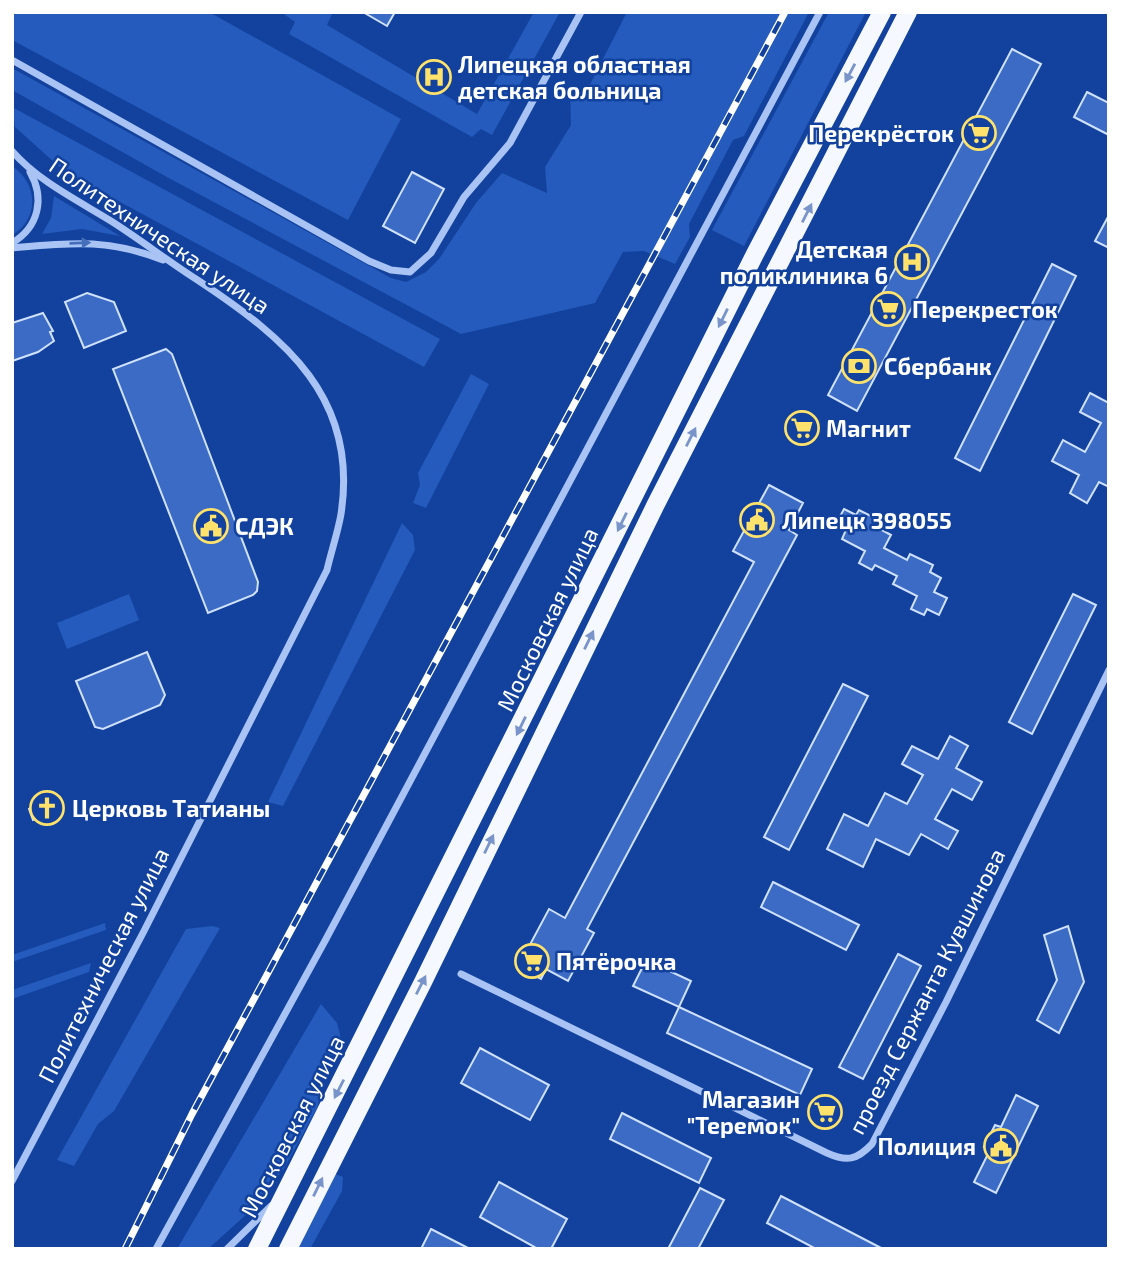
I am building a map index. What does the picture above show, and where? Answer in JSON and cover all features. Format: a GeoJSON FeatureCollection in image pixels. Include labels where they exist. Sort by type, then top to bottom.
{"type":"FeatureCollection","features":[{"type":"Feature","properties":{"kind":"main road","name":"Московская улица"},"geometry":{"type":"LineString","coordinates":[[257,1249],[751,262],[882,12]]}},
{"type":"Feature","properties":{"kind":"main road","name":"Московская улица"},"geometry":{"type":"LineString","coordinates":[[288,1249],[423,982],[656,504],[908,12]]}},
{"type":"Feature","properties":{"kind":"street"},"geometry":{"type":"LineString","coordinates":[[12,60],[369,261],[391,270],[410,272],[431,254],[464,197],[510,143],[581,12]]}},
{"type":"Feature","properties":{"kind":"street"},"geometry":{"type":"LineString","coordinates":[[156,1249],[346,902],[820,12]]}},
{"type":"Feature","properties":{"kind":"street","name":"Политехническая улица"},"geometry":{"type":"LineString","coordinates":[[12,151],[28,169],[124,229],[251,316],[300,361],[329,405],[341,456],[341,512],[327,570],[144,931],[12,1181]]}},
{"type":"Feature","properties":{"kind":"street"},"geometry":{"type":"LineString","coordinates":[[12,157],[28,169],[39,197],[32,226],[12,245]]}},
{"type":"Feature","properties":{"kind":"street"},"geometry":{"type":"LineString","coordinates":[[12,245],[87,242],[129,247],[174,265]]}},
{"type":"Feature","properties":{"kind":"street","name":"проезд Сержанта Кувшинова"},"geometry":{"type":"LineString","coordinates":[[461,974],[842,1160],[859,1157],[872,1144],[946,1002],[1109,670]]}},
{"type":"Feature","properties":{"kind":"street"},"geometry":{"type":"LineString","coordinates":[[227,1249],[254,1226],[291,1184]]}},
{"type":"Feature","properties":{"kind":"shaded area"},"geometry":{"type":"Polygon","coordinates":[[[12,12],[209,12],[401,119],[348,220],[12,40],[12,12]]]}},
{"type":"Feature","properties":{"kind":"shaded area"},"geometry":{"type":"Polygon","coordinates":[[[281,12],[333,12],[327,25],[477,114],[534,12],[560,12],[492,135],[481,129],[472,137],[289,34],[295,22],[281,12]]]}},
{"type":"Feature","properties":{"kind":"shaded area"},"geometry":{"type":"Polygon","coordinates":[[[627,12],[809,12],[744,136],[733,140],[689,224],[690,237],[675,264],[644,251],[623,252],[595,303],[461,334],[165,176],[12,90],[12,68],[391,278],[406,282],[426,272],[439,259],[476,203],[502,173],[547,193],[545,167],[571,125],[570,89],[582,100],[627,12]]]}},
{"type":"Feature","properties":{"kind":"shaded area"},"geometry":{"type":"Polygon","coordinates":[[[829,12],[866,12],[744,246],[712,230],[829,12]]]}},
{"type":"Feature","properties":{"kind":"shaded area"},"geometry":{"type":"Polygon","coordinates":[[[12,107],[440,339],[424,367],[65,172],[15,127],[12,107]]]}},
{"type":"Feature","properties":{"kind":"shaded area"},"geometry":{"type":"Polygon","coordinates":[[[12,166],[27,182],[32,201],[27,220],[12,235],[12,166]]]}},
{"type":"Feature","properties":{"kind":"shaded area"},"geometry":{"type":"Polygon","coordinates":[[[54,196],[120,236],[82,229],[42,234],[51,218],[54,196]]]}},
{"type":"Feature","properties":{"kind":"shaded area"},"geometry":{"type":"Polygon","coordinates":[[[471,374],[489,384],[426,508],[413,503],[420,485],[418,473],[471,374]]]}},
{"type":"Feature","properties":{"kind":"shaded area"},"geometry":{"type":"Polygon","coordinates":[[[402,523],[413,535],[415,550],[283,806],[268,802],[402,523]]]}},
{"type":"Feature","properties":{"kind":"shaded area"},"geometry":{"type":"Polygon","coordinates":[[[129,594],[139,620],[67,649],[57,623],[129,594]]]}},
{"type":"Feature","properties":{"kind":"shaded area"},"geometry":{"type":"Polygon","coordinates":[[[105,923],[106,930],[12,962],[12,955],[105,923]]]}},
{"type":"Feature","properties":{"kind":"shaded area"},"geometry":{"type":"Polygon","coordinates":[[[212,926],[220,928],[114,1111],[98,1124],[74,1166],[57,1160],[186,929],[212,926]]]}},
{"type":"Feature","properties":{"kind":"shaded area"},"geometry":{"type":"Polygon","coordinates":[[[91,963],[89,972],[12,999],[12,990],[91,963]]]}},
{"type":"Feature","properties":{"kind":"shaded area"},"geometry":{"type":"Polygon","coordinates":[[[321,1004],[337,1023],[341,1039],[322,1073],[318,1106],[285,1167],[258,1204],[208,1249],[177,1249],[321,1004]]]}},
{"type":"Feature","properties":{"kind":"shaded area"},"geometry":{"type":"Polygon","coordinates":[[[335,1174],[343,1177],[342,1191],[310,1249],[294,1249],[335,1174]]]}},
{"type":"Feature","properties":{"kind":"building"},"geometry":{"type":"Polygon","coordinates":[[[363,12],[395,12],[387,26],[363,12]]]}},
{"type":"Feature","properties":{"kind":"building"},"geometry":{"type":"Polygon","coordinates":[[[1012,49],[1041,64],[857,411],[828,395],[1012,49]]]}},
{"type":"Feature","properties":{"kind":"building"},"geometry":{"type":"Polygon","coordinates":[[[1087,92],[1109,103],[1109,135],[1074,117],[1087,92]]]}},
{"type":"Feature","properties":{"kind":"building"},"geometry":{"type":"Polygon","coordinates":[[[412,172],[444,189],[415,243],[383,226],[412,172]]]}},
{"type":"Feature","properties":{"kind":"building"},"geometry":{"type":"Polygon","coordinates":[[[1109,215],[1109,248],[1095,241],[1109,215]]]}},
{"type":"Feature","properties":{"kind":"building"},"geometry":{"type":"Polygon","coordinates":[[[1052,264],[1076,276],[980,471],[955,458],[1052,264]]]}},
{"type":"Feature","properties":{"kind":"building"},"geometry":{"type":"Polygon","coordinates":[[[87,293],[114,302],[126,331],[84,348],[65,302],[87,293]]]}},
{"type":"Feature","properties":{"kind":"building"},"geometry":{"type":"Polygon","coordinates":[[[43,313],[53,331],[50,332],[54,341],[38,352],[12,361],[12,323],[43,313]]]}},
{"type":"Feature","properties":{"kind":"building"},"geometry":{"type":"Polygon","coordinates":[[[166,349],[172,354],[258,582],[257,591],[253,595],[208,613],[113,369],[166,349]]]}},
{"type":"Feature","properties":{"kind":"building"},"geometry":{"type":"Polygon","coordinates":[[[1090,393],[1109,403],[1109,487],[1099,482],[1087,503],[1070,493],[1079,475],[1052,461],[1063,440],[1085,452],[1101,423],[1080,412],[1090,393]]]}},
{"type":"Feature","properties":{"kind":"building"},"geometry":{"type":"Polygon","coordinates":[[[769,485],[803,503],[789,530],[797,535],[587,929],[594,933],[568,981],[546,969],[541,979],[518,967],[549,909],[565,918],[754,562],[733,551],[769,485]]]}},
{"type":"Feature","properties":{"kind":"building"},"geometry":{"type":"Polygon","coordinates":[[[844,509],[856,515],[859,510],[883,522],[880,529],[891,535],[884,548],[907,560],[910,554],[933,565],[930,572],[941,578],[934,592],[947,598],[939,615],[927,609],[924,615],[911,609],[917,596],[893,584],[897,576],[875,565],[872,570],[859,563],[865,551],[842,539],[846,530],[836,524],[844,509]]]}},
{"type":"Feature","properties":{"kind":"building"},"geometry":{"type":"Polygon","coordinates":[[[1073,594],[1096,605],[1032,734],[1009,722],[1073,594]]]}},
{"type":"Feature","properties":{"kind":"building"},"geometry":{"type":"Polygon","coordinates":[[[147,652],[165,695],[160,705],[103,729],[95,727],[76,681],[147,652]]]}},
{"type":"Feature","properties":{"kind":"building"},"geometry":{"type":"Polygon","coordinates":[[[843,684],[868,696],[789,850],[764,837],[843,684]]]}},
{"type":"Feature","properties":{"kind":"building"},"geometry":{"type":"Polygon","coordinates":[[[950,736],[968,746],[956,768],[982,782],[972,800],[952,789],[935,819],[958,831],[948,849],[921,834],[909,855],[876,839],[863,867],[827,849],[844,814],[868,826],[885,793],[907,804],[923,775],[902,764],[912,746],[938,759],[950,736]]]}},
{"type":"Feature","properties":{"kind":"building","name":"Церковь Татианы"},"geometry":{"type":"Polygon","coordinates":[[[51,796],[60,797],[63,805],[58,816],[46,815],[33,820],[29,809],[51,796]]]}},
{"type":"Feature","properties":{"kind":"building"},"geometry":{"type":"Polygon","coordinates":[[[773,882],[859,925],[846,950],[761,907],[773,882]]]}},
{"type":"Feature","properties":{"kind":"building"},"geometry":{"type":"Polygon","coordinates":[[[1068,926],[1084,982],[1059,1033],[1037,1020],[1057,980],[1044,935],[1068,926]]]}},
{"type":"Feature","properties":{"kind":"building"},"geometry":{"type":"Polygon","coordinates":[[[898,954],[921,966],[863,1079],[839,1067],[898,954]]]}},
{"type":"Feature","properties":{"kind":"building"},"geometry":{"type":"Polygon","coordinates":[[[646,960],[691,981],[679,1007],[633,986],[646,960]]]}},
{"type":"Feature","properties":{"kind":"building"},"geometry":{"type":"Polygon","coordinates":[[[679,1007],[812,1069],[800,1095],[667,1033],[679,1007]]]}},
{"type":"Feature","properties":{"kind":"building"},"geometry":{"type":"Polygon","coordinates":[[[480,1048],[549,1085],[530,1120],[461,1083],[480,1048]]]}},
{"type":"Feature","properties":{"kind":"building"},"geometry":{"type":"Polygon","coordinates":[[[1016,1095],[1038,1106],[996,1193],[974,1182],[990,1150],[984,1147],[995,1125],[1001,1127],[1016,1095]]]}},
{"type":"Feature","properties":{"kind":"building"},"geometry":{"type":"Polygon","coordinates":[[[622,1113],[711,1158],[699,1183],[610,1139],[622,1113]]]}},
{"type":"Feature","properties":{"kind":"building"},"geometry":{"type":"Polygon","coordinates":[[[499,1182],[567,1219],[551,1249],[538,1249],[480,1217],[499,1182]]]}},
{"type":"Feature","properties":{"kind":"building"},"geometry":{"type":"Polygon","coordinates":[[[700,1188],[724,1200],[698,1249],[668,1249],[700,1188]]]}},
{"type":"Feature","properties":{"kind":"building"},"geometry":{"type":"Polygon","coordinates":[[[781,1196],[883,1249],[816,1249],[767,1223],[781,1196]]]}},
{"type":"Feature","properties":{"kind":"building"},"geometry":{"type":"Polygon","coordinates":[[[431,1229],[470,1249],[421,1249],[431,1229]]]}},
{"type":"Feature","properties":{"kind":"railway"},"geometry":{"type":"LineString","coordinates":[[125,1249],[192,1114],[785,12]]}},
{"type":"Feature","properties":{"kind":"place","name":"Липецкая областная детская больница"},"geometry":{"type":"Point","coordinates":[434,77]}},
{"type":"Feature","properties":{"kind":"place","name":"Перекрёсток"},"geometry":{"type":"Point","coordinates":[979,133]}},
{"type":"Feature","properties":{"kind":"place","name":"Детская поликлиника 6"},"geometry":{"type":"Point","coordinates":[912,262]}},
{"type":"Feature","properties":{"kind":"place","name":"Перекресток"},"geometry":{"type":"Point","coordinates":[888,309]}},
{"type":"Feature","properties":{"kind":"place","name":"Сбербанк"},"geometry":{"type":"Point","coordinates":[859,366]}},
{"type":"Feature","properties":{"kind":"place","name":"Магнит"},"geometry":{"type":"Point","coordinates":[802,428]}},
{"type":"Feature","properties":{"kind":"place","name":"Липецк 398055"},"geometry":{"type":"Point","coordinates":[757,520]}},
{"type":"Feature","properties":{"kind":"place","name":"СДЭК"},"geometry":{"type":"Point","coordinates":[211,526]}},
{"type":"Feature","properties":{"kind":"place","name":"Церковь Татианы"},"geometry":{"type":"Point","coordinates":[47,808]}},
{"type":"Feature","properties":{"kind":"place","name":"Пятёрочка"},"geometry":{"type":"Point","coordinates":[532,961]}},
{"type":"Feature","properties":{"kind":"place","name":"Магазин \"Теремок\""},"geometry":{"type":"Point","coordinates":[825,1112]}},
{"type":"Feature","properties":{"kind":"place","name":"Полиция"},"geometry":{"type":"Point","coordinates":[1001,1146]}}]}
